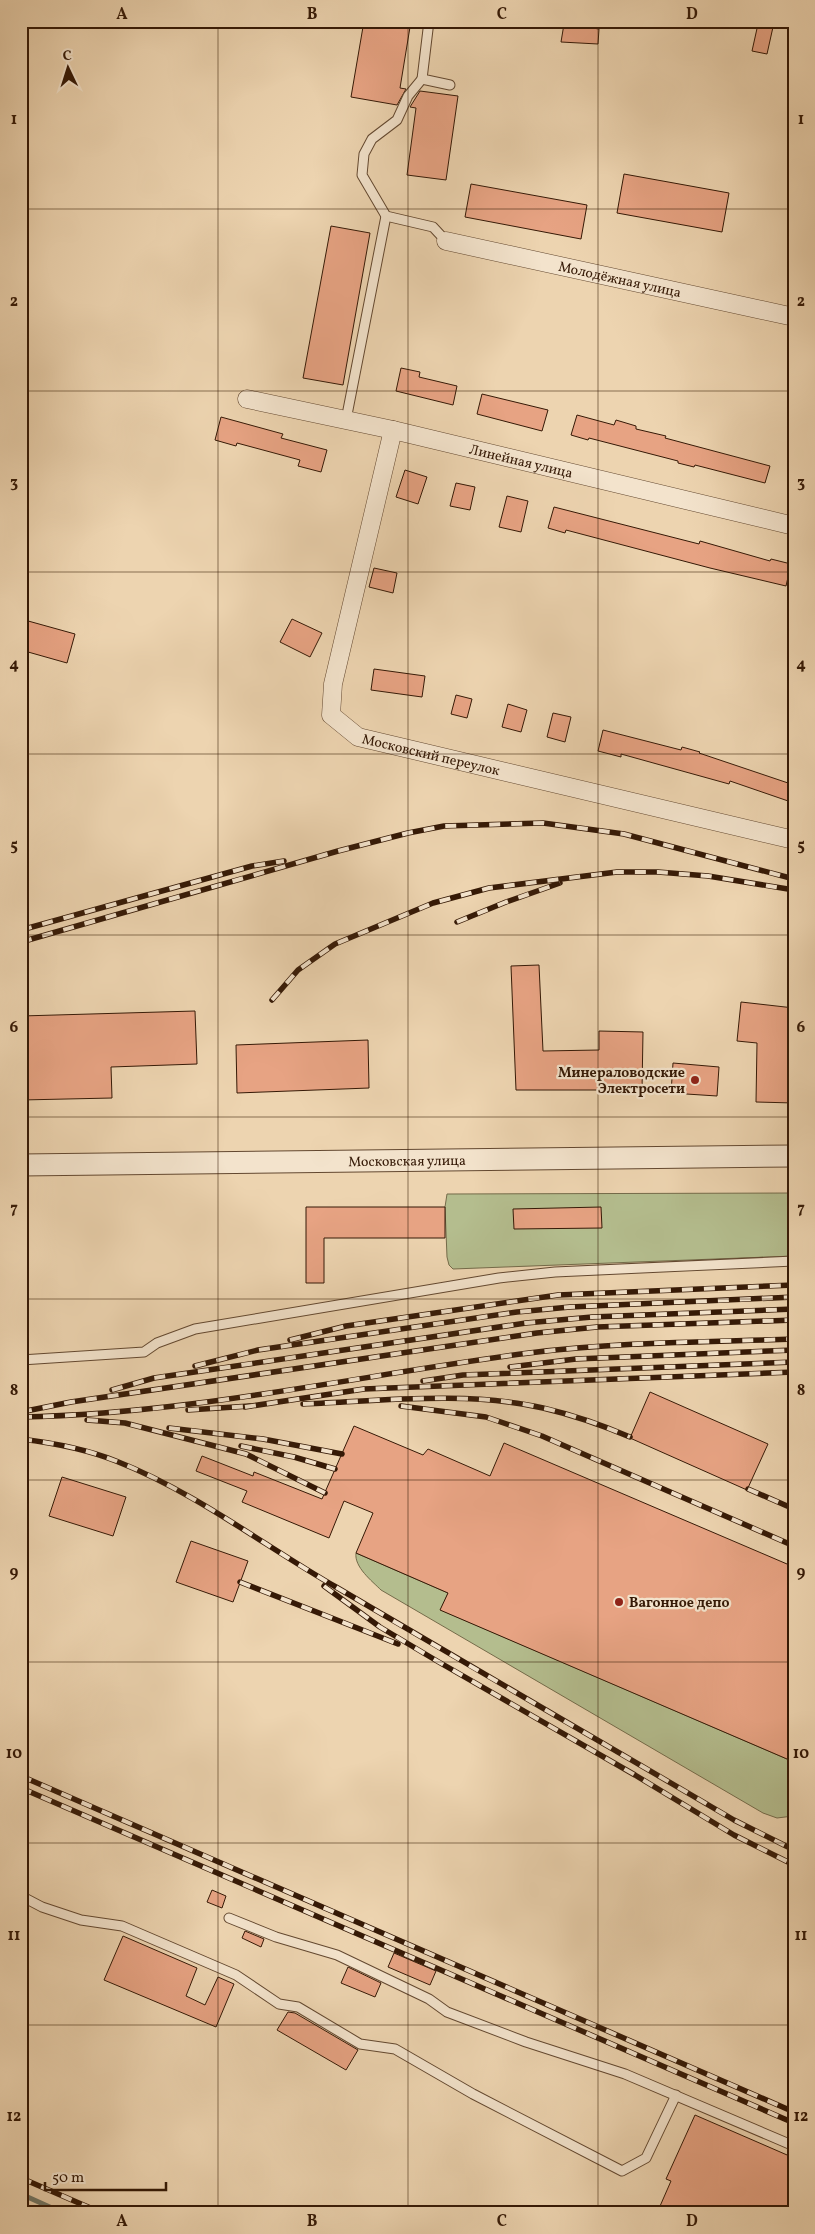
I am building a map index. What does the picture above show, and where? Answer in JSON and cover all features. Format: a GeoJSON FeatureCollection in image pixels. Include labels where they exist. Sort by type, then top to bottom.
{"type":"FeatureCollection","features":[{"type":"Feature","properties":{"kind":"street","name":"Молодёжная улица"},"geometry":{"type":"LineString","coordinates":[[446,242],[794,317]]}},
{"type":"Feature","properties":{"kind":"street","name":"Линейная улица"},"geometry":{"type":"LineString","coordinates":[[247,399],[393,430],[794,526]]}},
{"type":"Feature","properties":{"kind":"street","name":"Московский переулок"},"geometry":{"type":"LineString","coordinates":[[393,430],[334,684],[331,716],[358,737],[794,840]]}},
{"type":"Feature","properties":{"kind":"street","name":"Московская улица"},"geometry":{"type":"LineString","coordinates":[[21,1165],[794,1156]]}},
{"type":"Feature","properties":{"kind":"lane"},"geometry":{"type":"LineString","coordinates":[[346,420],[386,216],[362,175],[364,154],[372,138],[397,120],[408,96],[422,79],[429,21]]}},
{"type":"Feature","properties":{"kind":"lane"},"geometry":{"type":"LineString","coordinates":[[422,79],[450,85]]}},
{"type":"Feature","properties":{"kind":"lane"},"geometry":{"type":"LineString","coordinates":[[386,216],[433,227],[446,242]]}},
{"type":"Feature","properties":{"kind":"lane"},"geometry":{"type":"LineString","coordinates":[[21,1360],[144,1352],[157,1343],[194,1329],[499,1278],[555,1272],[794,1261]]}},
{"type":"Feature","properties":{"kind":"lane"},"geometry":{"type":"LineString","coordinates":[[21,1896],[42,1907],[81,1920],[122,1926],[236,1975],[280,2004],[298,2007],[360,2044],[395,2049],[473,2094],[622,2172],[646,2158],[676,2095]]}},
{"type":"Feature","properties":{"kind":"lane"},"geometry":{"type":"LineString","coordinates":[[229,1918],[276,1937],[337,1955],[429,1999],[447,2012],[526,2042],[625,2074],[794,2146]]}},
{"type":"Feature","properties":{"kind":"green space"},"geometry":{"type":"Polygon","coordinates":[[[794,1193],[794,1256],[453,1269],[449,1265],[447,1257],[445,1207],[447,1194],[794,1193]]]}},
{"type":"Feature","properties":{"kind":"green space"},"geometry":{"type":"Polygon","coordinates":[[[356,1553],[448,1593],[441,1610],[794,1762],[793,1816],[777,1818],[763,1813],[381,1590],[361,1568],[356,1558],[356,1553]]]}},
{"type":"Feature","properties":{"kind":"building"},"geometry":{"type":"Polygon","coordinates":[[[364,21],[411,21],[400,88],[406,89],[397,105],[351,97],[364,21]]]}},
{"type":"Feature","properties":{"kind":"building"},"geometry":{"type":"Polygon","coordinates":[[[564,24],[599,29],[598,44],[561,42],[564,24]]]}},
{"type":"Feature","properties":{"kind":"building"},"geometry":{"type":"Polygon","coordinates":[[[758,24],[773,27],[767,54],[752,51],[758,24]]]}},
{"type":"Feature","properties":{"kind":"building"},"geometry":{"type":"Polygon","coordinates":[[[420,91],[458,96],[446,180],[407,175],[416,108],[410,107],[420,91]]]}},
{"type":"Feature","properties":{"kind":"building"},"geometry":{"type":"Polygon","coordinates":[[[624,174],[729,193],[722,232],[617,213],[624,174]]]}},
{"type":"Feature","properties":{"kind":"building"},"geometry":{"type":"Polygon","coordinates":[[[471,184],[587,205],[581,239],[465,217],[471,184]]]}},
{"type":"Feature","properties":{"kind":"building"},"geometry":{"type":"Polygon","coordinates":[[[331,226],[370,233],[343,385],[303,378],[331,226]]]}},
{"type":"Feature","properties":{"kind":"building"},"geometry":{"type":"Polygon","coordinates":[[[401,368],[420,372],[419,377],[457,386],[453,405],[396,391],[401,368]]]}},
{"type":"Feature","properties":{"kind":"building"},"geometry":{"type":"Polygon","coordinates":[[[482,394],[548,410],[542,431],[477,414],[482,394]]]}},
{"type":"Feature","properties":{"kind":"building"},"geometry":{"type":"Polygon","coordinates":[[[577,415],[614,425],[616,420],[636,426],[636,429],[666,436],[665,438],[770,466],[765,483],[695,465],[694,467],[678,463],[678,461],[571,435],[577,415]]]}},
{"type":"Feature","properties":{"kind":"building"},"geometry":{"type":"Polygon","coordinates":[[[221,417],[283,434],[281,438],[327,450],[321,472],[298,466],[300,460],[237,443],[236,446],[215,440],[221,417]]]}},
{"type":"Feature","properties":{"kind":"building"},"geometry":{"type":"Polygon","coordinates":[[[405,470],[427,477],[418,504],[396,497],[405,470]]]}},
{"type":"Feature","properties":{"kind":"building"},"geometry":{"type":"Polygon","coordinates":[[[456,483],[475,487],[470,510],[450,506],[456,483]]]}},
{"type":"Feature","properties":{"kind":"building"},"geometry":{"type":"Polygon","coordinates":[[[507,496],[528,501],[521,532],[499,527],[507,496]]]}},
{"type":"Feature","properties":{"kind":"building"},"geometry":{"type":"Polygon","coordinates":[[[554,507],[699,544],[700,541],[770,561],[771,559],[791,564],[786,586],[566,530],[565,533],[548,528],[554,507]]]}},
{"type":"Feature","properties":{"kind":"building"},"geometry":{"type":"Polygon","coordinates":[[[374,568],[397,573],[393,593],[369,587],[374,568]]]}},
{"type":"Feature","properties":{"kind":"building"},"geometry":{"type":"Polygon","coordinates":[[[21,619],[75,634],[67,663],[21,650],[21,619]]]}},
{"type":"Feature","properties":{"kind":"building"},"geometry":{"type":"Polygon","coordinates":[[[292,619],[322,633],[310,657],[280,642],[292,619]]]}},
{"type":"Feature","properties":{"kind":"building"},"geometry":{"type":"Polygon","coordinates":[[[374,669],[425,676],[422,697],[371,690],[374,669]]]}},
{"type":"Feature","properties":{"kind":"building"},"geometry":{"type":"Polygon","coordinates":[[[456,695],[472,699],[467,718],[451,714],[456,695]]]}},
{"type":"Feature","properties":{"kind":"building"},"geometry":{"type":"Polygon","coordinates":[[[508,704],[527,710],[521,732],[502,727],[508,704]]]}},
{"type":"Feature","properties":{"kind":"building"},"geometry":{"type":"Polygon","coordinates":[[[553,713],[571,717],[565,742],[547,737],[553,713]]]}},
{"type":"Feature","properties":{"kind":"building"},"geometry":{"type":"Polygon","coordinates":[[[603,730],[681,750],[682,747],[700,752],[794,785],[794,803],[730,781],[729,784],[621,754],[621,757],[598,751],[603,730]]]}},
{"type":"Feature","properties":{"kind":"building"},"geometry":{"type":"Polygon","coordinates":[[[539,965],[543,1051],[599,1050],[599,1031],[643,1032],[642,1090],[516,1090],[511,966],[539,965]]]}},
{"type":"Feature","properties":{"kind":"building"},"geometry":{"type":"Polygon","coordinates":[[[741,1002],[794,1008],[792,1057],[794,1058],[794,1103],[756,1102],[757,1043],[737,1041],[741,1002]]]}},
{"type":"Feature","properties":{"kind":"building"},"geometry":{"type":"Polygon","coordinates":[[[195,1011],[197,1064],[111,1067],[112,1098],[21,1100],[21,1016],[195,1011]]]}},
{"type":"Feature","properties":{"kind":"building"},"geometry":{"type":"Polygon","coordinates":[[[368,1040],[369,1088],[237,1093],[236,1045],[368,1040]]]}},
{"type":"Feature","properties":{"kind":"building","name":"Минераловодские Электросети"},"geometry":{"type":"Polygon","coordinates":[[[673,1063],[719,1067],[717,1096],[671,1093],[673,1063]]]}},
{"type":"Feature","properties":{"kind":"building"},"geometry":{"type":"Polygon","coordinates":[[[306,1207],[445,1207],[445,1238],[324,1238],[324,1283],[306,1283],[306,1207]]]}},
{"type":"Feature","properties":{"kind":"building"},"geometry":{"type":"Polygon","coordinates":[[[601,1207],[602,1228],[514,1229],[513,1209],[601,1207]]]}},
{"type":"Feature","properties":{"kind":"building"},"geometry":{"type":"Polygon","coordinates":[[[650,1392],[768,1444],[747,1490],[630,1438],[650,1392]]]}},
{"type":"Feature","properties":{"kind":"building","name":"Вагонное депо"},"geometry":{"type":"Polygon","coordinates":[[[354,1426],[423,1455],[428,1449],[490,1476],[504,1443],[794,1567],[794,1762],[440,1610],[448,1593],[356,1553],[373,1513],[344,1501],[329,1538],[242,1502],[247,1491],[196,1471],[202,1456],[253,1476],[254,1472],[322,1499],[354,1426]]]}},
{"type":"Feature","properties":{"kind":"building"},"geometry":{"type":"Polygon","coordinates":[[[62,1477],[126,1497],[113,1536],[49,1516],[62,1477]]]}},
{"type":"Feature","properties":{"kind":"building"},"geometry":{"type":"Polygon","coordinates":[[[191,1541],[248,1561],[233,1602],[176,1582],[191,1541]]]}},
{"type":"Feature","properties":{"kind":"building"},"geometry":{"type":"Polygon","coordinates":[[[212,1890],[226,1896],[222,1908],[207,1902],[212,1890]]]}},
{"type":"Feature","properties":{"kind":"building"},"geometry":{"type":"Polygon","coordinates":[[[245,1931],[264,1939],[261,1947],[242,1938],[245,1931]]]}},
{"type":"Feature","properties":{"kind":"building"},"geometry":{"type":"Polygon","coordinates":[[[123,1936],[197,1968],[186,1996],[205,2005],[218,1977],[234,1984],[216,2027],[104,1980],[123,1936]]]}},
{"type":"Feature","properties":{"kind":"building"},"geometry":{"type":"Polygon","coordinates":[[[394,1953],[436,1971],[430,1985],[388,1967],[394,1953]]]}},
{"type":"Feature","properties":{"kind":"building"},"geometry":{"type":"Polygon","coordinates":[[[348,1967],[381,1983],[375,1997],[341,1983],[348,1967]]]}},
{"type":"Feature","properties":{"kind":"building"},"geometry":{"type":"Polygon","coordinates":[[[288,2012],[295,2013],[358,2050],[346,2070],[277,2030],[288,2012]]]}},
{"type":"Feature","properties":{"kind":"building"},"geometry":{"type":"Polygon","coordinates":[[[695,2115],[794,2158],[794,2213],[657,2213],[671,2181],[666,2179],[695,2115]]]}},
{"type":"Feature","properties":{"kind":"waterway"},"geometry":{"type":"LineString","coordinates":[[21,2194],[63,2213]]}},
{"type":"Feature","properties":{"kind":"railway"},"geometry":{"type":"LineString","coordinates":[[21,942],[338,851],[444,826],[543,823],[624,834],[794,879]]}},
{"type":"Feature","properties":{"kind":"railway"},"geometry":{"type":"LineString","coordinates":[[21,930],[252,866],[284,861]]}},
{"type":"Feature","properties":{"kind":"railway"},"geometry":{"type":"LineString","coordinates":[[272,1000],[298,970],[335,944],[433,903],[489,888],[617,872],[658,872],[708,876],[794,890]]}},
{"type":"Feature","properties":{"kind":"railway"},"geometry":{"type":"LineString","coordinates":[[457,922],[560,883]]}},
{"type":"Feature","properties":{"kind":"railway"},"geometry":{"type":"LineString","coordinates":[[290,1340],[346,1326],[558,1295],[794,1285]]}},
{"type":"Feature","properties":{"kind":"railway"},"geometry":{"type":"LineString","coordinates":[[195,1366],[258,1350],[517,1312],[570,1307],[794,1297]]}},
{"type":"Feature","properties":{"kind":"railway"},"geometry":{"type":"LineString","coordinates":[[112,1390],[154,1378],[526,1323],[592,1317],[794,1309]]}},
{"type":"Feature","properties":{"kind":"railway"},"geometry":{"type":"LineString","coordinates":[[21,1412],[71,1402],[537,1333],[597,1327],[794,1320]]}},
{"type":"Feature","properties":{"kind":"railway"},"geometry":{"type":"LineString","coordinates":[[21,1417],[149,1409],[562,1349],[661,1343],[794,1339]]}},
{"type":"Feature","properties":{"kind":"railway"},"geometry":{"type":"LineString","coordinates":[[510,1367],[576,1359],[794,1350]]}},
{"type":"Feature","properties":{"kind":"railway"},"geometry":{"type":"LineString","coordinates":[[423,1381],[463,1375],[794,1362]]}},
{"type":"Feature","properties":{"kind":"railway"},"geometry":{"type":"LineString","coordinates":[[245,1407],[364,1389],[794,1372]]}},
{"type":"Feature","properties":{"kind":"railway"},"geometry":{"type":"LineString","coordinates":[[303,1404],[424,1398],[486,1400],[543,1408],[609,1428],[630,1437]]}},
{"type":"Feature","properties":{"kind":"railway"},"geometry":{"type":"LineString","coordinates":[[188,1410],[250,1406]]}},
{"type":"Feature","properties":{"kind":"railway"},"geometry":{"type":"LineString","coordinates":[[401,1406],[486,1417],[542,1436],[794,1546]]}},
{"type":"Feature","properties":{"kind":"railway"},"geometry":{"type":"LineString","coordinates":[[87,1420],[125,1423],[246,1454],[325,1493]]}},
{"type":"Feature","properties":{"kind":"railway"},"geometry":{"type":"LineString","coordinates":[[169,1428],[263,1439],[342,1454]]}},
{"type":"Feature","properties":{"kind":"railway"},"geometry":{"type":"LineString","coordinates":[[21,1439],[93,1453],[116,1461],[173,1488],[201,1503],[336,1587],[734,1820],[794,1850]]}},
{"type":"Feature","properties":{"kind":"railway"},"geometry":{"type":"LineString","coordinates":[[241,1446],[294,1457],[335,1469]]}},
{"type":"Feature","properties":{"kind":"railway"},"geometry":{"type":"LineString","coordinates":[[748,1489],[794,1509]]}},
{"type":"Feature","properties":{"kind":"railway"},"geometry":{"type":"LineString","coordinates":[[240,1582],[398,1644]]}},
{"type":"Feature","properties":{"kind":"railway"},"geometry":{"type":"LineString","coordinates":[[324,1586],[380,1627],[437,1661],[635,1775],[734,1835],[794,1865]]}},
{"type":"Feature","properties":{"kind":"railway"},"geometry":{"type":"LineString","coordinates":[[21,1776],[794,2112]]}},
{"type":"Feature","properties":{"kind":"railway"},"geometry":{"type":"LineString","coordinates":[[21,1788],[794,2123]]}},
{"type":"Feature","properties":{"kind":"railway"},"geometry":{"type":"LineString","coordinates":[[21,2178],[102,2213]]}},
{"type":"Feature","properties":{"kind":"place","name":"Минераловодские Электросети"},"geometry":{"type":"Point","coordinates":[695,1080]}},
{"type":"Feature","properties":{"kind":"place","name":"Вагонное депо"},"geometry":{"type":"Point","coordinates":[619,1602]}}]}
